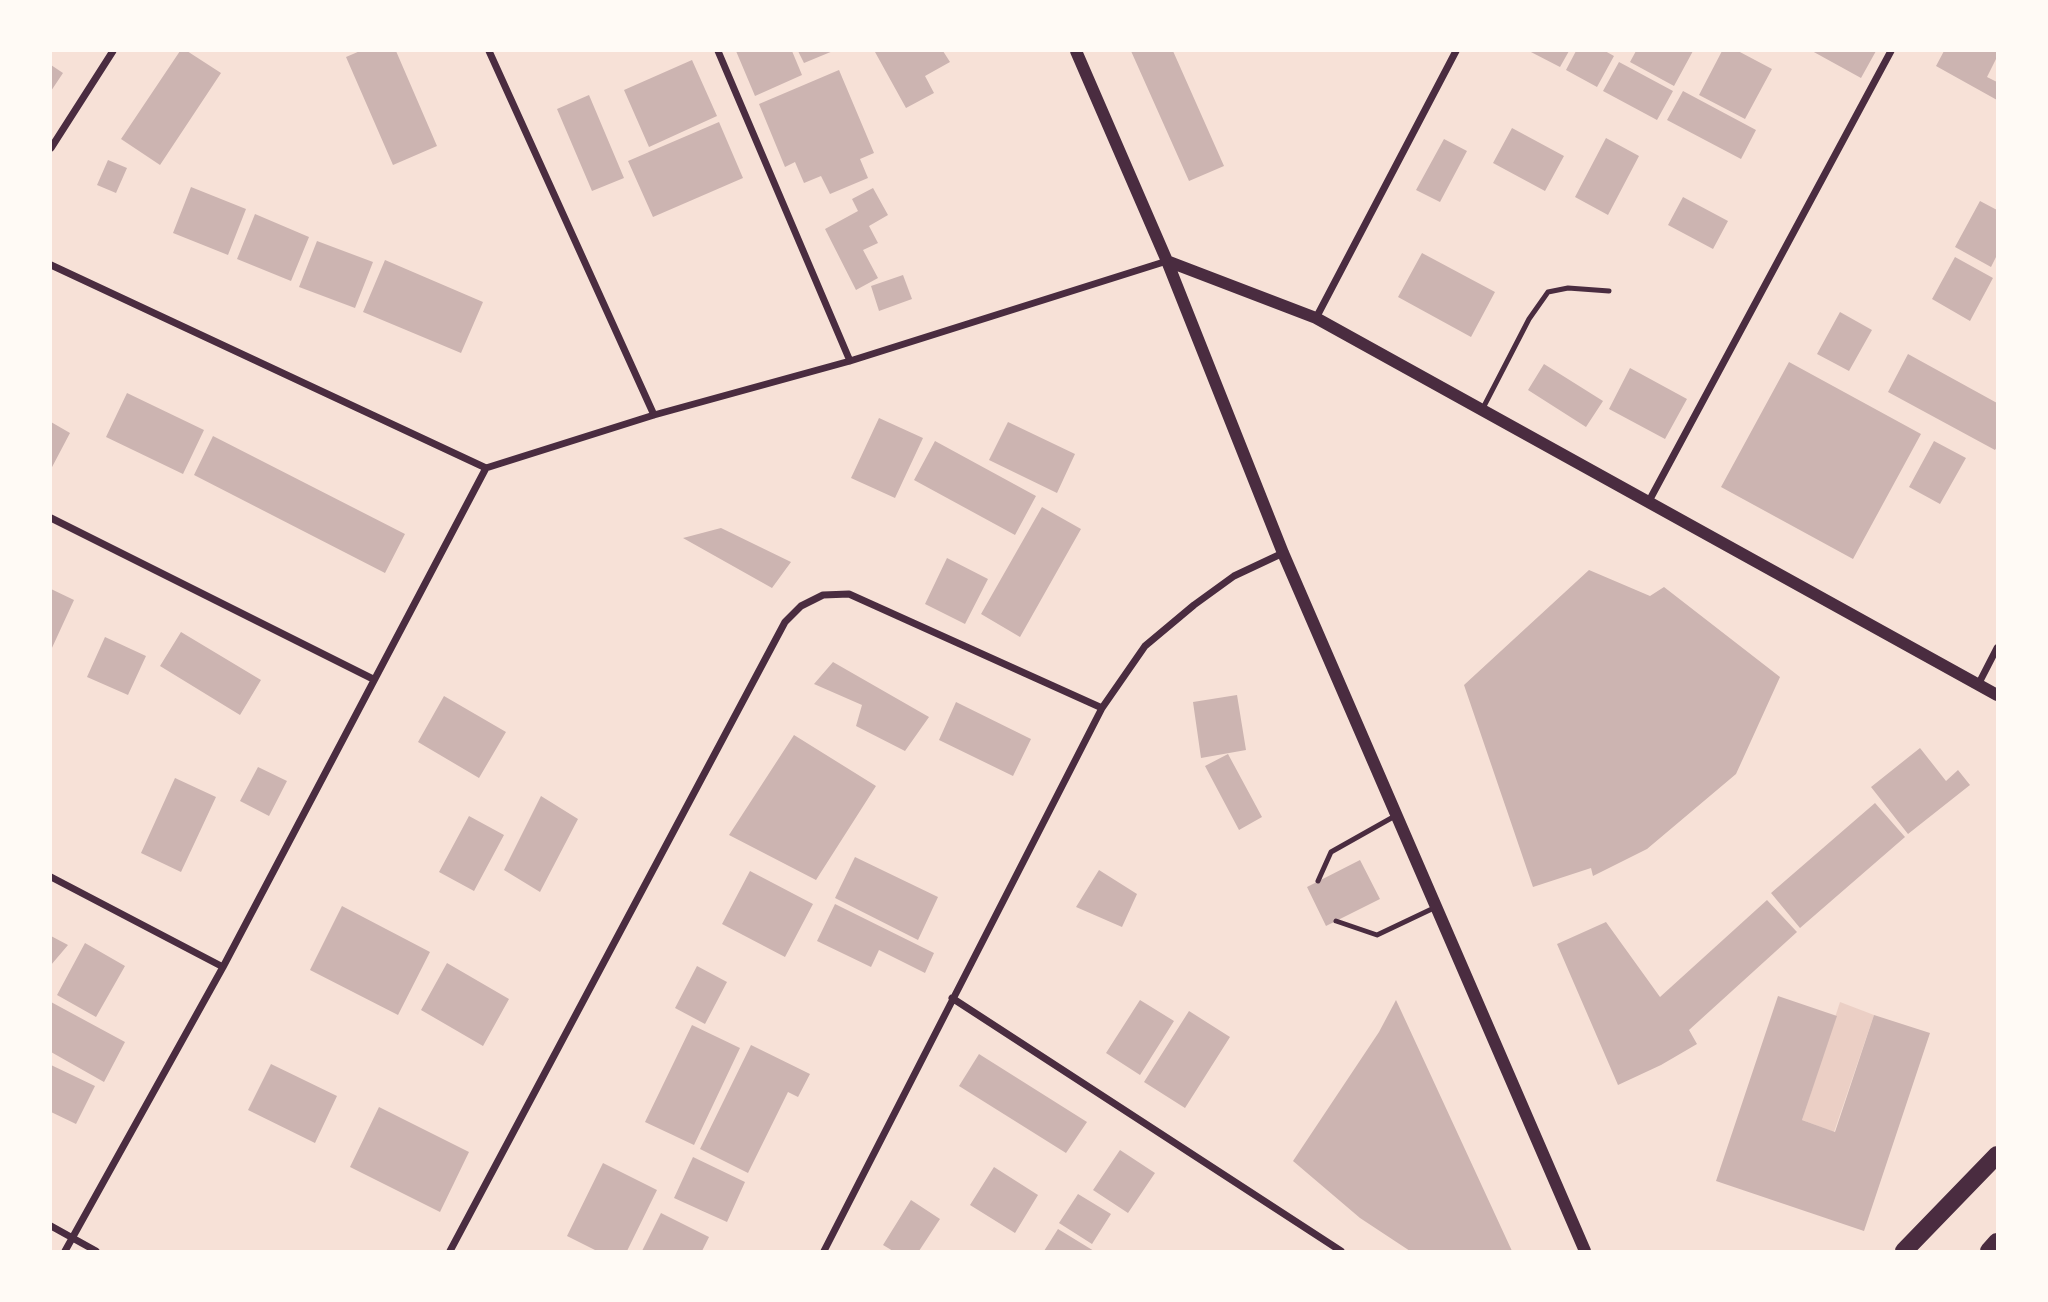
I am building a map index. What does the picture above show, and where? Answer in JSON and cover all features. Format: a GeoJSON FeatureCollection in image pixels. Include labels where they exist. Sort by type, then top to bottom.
{"type":"FeatureCollection","features":[{"type":"Feature","properties":{"kind":"main road"},"geometry":{"type":"LineString","coordinates":[[1904,1251],[1997,1155]]}},
{"type":"Feature","properties":{"kind":"main road"},"geometry":{"type":"LineString","coordinates":[[1989,1251],[1997,1242]]}},
{"type":"Feature","properties":{"kind":"street"},"geometry":{"type":"LineString","coordinates":[[51,148],[113,51]]}},
{"type":"Feature","properties":{"kind":"street"},"geometry":{"type":"LineString","coordinates":[[489,51],[654,415]]}},
{"type":"Feature","properties":{"kind":"street"},"geometry":{"type":"LineString","coordinates":[[718,51],[850,361]]}},
{"type":"Feature","properties":{"kind":"street"},"geometry":{"type":"LineString","coordinates":[[1076,51],[1167,261],[1283,553],[1585,1251]]}},
{"type":"Feature","properties":{"kind":"street"},"geometry":{"type":"LineString","coordinates":[[1316,318],[1456,51]]}},
{"type":"Feature","properties":{"kind":"street"},"geometry":{"type":"LineString","coordinates":[[1649,501],[1891,51]]}},
{"type":"Feature","properties":{"kind":"street"},"geometry":{"type":"LineString","coordinates":[[51,265],[486,468],[654,415],[850,361],[1167,261],[1316,318],[1997,695]]}},
{"type":"Feature","properties":{"kind":"street"},"geometry":{"type":"LineString","coordinates":[[65,1251],[223,967],[486,468]]}},
{"type":"Feature","properties":{"kind":"street"},"geometry":{"type":"LineString","coordinates":[[51,518],[373,679]]}},
{"type":"Feature","properties":{"kind":"street"},"geometry":{"type":"LineString","coordinates":[[824,1251],[1102,708],[1146,646],[1174,621],[1234,576],[1283,553]]}},
{"type":"Feature","properties":{"kind":"street"},"geometry":{"type":"LineString","coordinates":[[450,1251],[785,622],[801,606],[822,595],[849,594],[1102,708]]}},
{"type":"Feature","properties":{"kind":"street"},"geometry":{"type":"LineString","coordinates":[[1979,683],[1997,648]]}},
{"type":"Feature","properties":{"kind":"street"},"geometry":{"type":"LineString","coordinates":[[51,877],[223,967]]}},
{"type":"Feature","properties":{"kind":"street"},"geometry":{"type":"LineString","coordinates":[[952,998],[1342,1251]]}},
{"type":"Feature","properties":{"kind":"street"},"geometry":{"type":"LineString","coordinates":[[51,1227],[96,1251]]}},
{"type":"Feature","properties":{"kind":"lane"},"geometry":{"type":"LineString","coordinates":[[1482,410],[1529,318],[1548,292],[1568,288],[1609,291]]}},
{"type":"Feature","properties":{"kind":"lane"},"geometry":{"type":"LineString","coordinates":[[1318,881],[1331,852],[1397,815]]}},
{"type":"Feature","properties":{"kind":"lane"},"geometry":{"type":"LineString","coordinates":[[1336,921],[1377,935],[1436,907]]}},
{"type":"Feature","properties":{"kind":"shaded area"},"geometry":{"type":"Polygon","coordinates":[[[1840,1002],[1874,1015],[1834,1132],[1802,1120],[1840,1002]]]}},
{"type":"Feature","properties":{"kind":"building"},"geometry":{"type":"Polygon","coordinates":[[[180,51],[187,51],[221,73],[160,165],[121,139],[180,51]]]}},
{"type":"Feature","properties":{"kind":"building"},"geometry":{"type":"Polygon","coordinates":[[[360,51],[396,51],[437,146],[393,165],[346,57],[360,51]]]}},
{"type":"Feature","properties":{"kind":"building"},"geometry":{"type":"Polygon","coordinates":[[[736,51],[792,51],[802,75],[755,96],[736,51]]]}},
{"type":"Feature","properties":{"kind":"building"},"geometry":{"type":"Polygon","coordinates":[[[798,51],[833,51],[804,63],[798,51]]]}},
{"type":"Feature","properties":{"kind":"building"},"geometry":{"type":"Polygon","coordinates":[[[876,51],[943,51],[950,62],[925,76],[934,93],[906,108],[876,51]]]}},
{"type":"Feature","properties":{"kind":"building"},"geometry":{"type":"Polygon","coordinates":[[[1131,51],[1173,51],[1224,166],[1189,181],[1131,51]]]}},
{"type":"Feature","properties":{"kind":"building"},"geometry":{"type":"Polygon","coordinates":[[[1529,51],[1569,51],[1560,67],[1529,51]]]}},
{"type":"Feature","properties":{"kind":"building"},"geometry":{"type":"Polygon","coordinates":[[[1576,51],[1605,51],[1614,56],[1597,87],[1566,70],[1576,51]]]}},
{"type":"Feature","properties":{"kind":"building"},"geometry":{"type":"Polygon","coordinates":[[[1636,51],[1693,51],[1674,86],[1630,62],[1636,51]]]}},
{"type":"Feature","properties":{"kind":"building"},"geometry":{"type":"Polygon","coordinates":[[[1722,51],[1738,51],[1772,69],[1745,119],[1699,95],[1722,51]]]}},
{"type":"Feature","properties":{"kind":"building"},"geometry":{"type":"Polygon","coordinates":[[[1812,51],[1876,51],[1861,78],[1812,51]]]}},
{"type":"Feature","properties":{"kind":"building"},"geometry":{"type":"Polygon","coordinates":[[[1944,51],[1997,51],[1997,57],[1987,77],[1997,82],[1997,100],[1936,66],[1944,51]]]}},
{"type":"Feature","properties":{"kind":"building"},"geometry":{"type":"Polygon","coordinates":[[[692,60],[717,116],[649,147],[624,90],[692,60]]]}},
{"type":"Feature","properties":{"kind":"building"},"geometry":{"type":"Polygon","coordinates":[[[1619,62],[1673,91],[1657,120],[1603,91],[1619,62]]]}},
{"type":"Feature","properties":{"kind":"building"},"geometry":{"type":"Polygon","coordinates":[[[51,65],[63,73],[51,91],[51,65]]]}},
{"type":"Feature","properties":{"kind":"building"},"geometry":{"type":"Polygon","coordinates":[[[839,70],[874,153],[860,159],[868,178],[830,194],[821,176],[804,183],[795,162],[785,167],[759,104],[839,70]]]}},
{"type":"Feature","properties":{"kind":"building"},"geometry":{"type":"Polygon","coordinates":[[[1683,91],[1756,130],[1741,159],[1667,120],[1683,91]]]}},
{"type":"Feature","properties":{"kind":"building"},"geometry":{"type":"Polygon","coordinates":[[[589,95],[624,178],[592,191],[557,109],[589,95]]]}},
{"type":"Feature","properties":{"kind":"building"},"geometry":{"type":"Polygon","coordinates":[[[719,122],[743,178],[653,217],[628,161],[719,122]]]}},
{"type":"Feature","properties":{"kind":"building"},"geometry":{"type":"Polygon","coordinates":[[[1512,128],[1564,156],[1545,191],[1493,163],[1512,128]]]}},
{"type":"Feature","properties":{"kind":"building"},"geometry":{"type":"Polygon","coordinates":[[[1606,138],[1639,156],[1608,215],[1575,197],[1606,138]]]}},
{"type":"Feature","properties":{"kind":"building"},"geometry":{"type":"Polygon","coordinates":[[[1444,139],[1467,151],[1440,202],[1416,190],[1444,139]]]}},
{"type":"Feature","properties":{"kind":"building"},"geometry":{"type":"Polygon","coordinates":[[[108,160],[127,168],[116,193],[97,185],[108,160]]]}},
{"type":"Feature","properties":{"kind":"building"},"geometry":{"type":"Polygon","coordinates":[[[191,187],[246,209],[228,255],[173,233],[191,187]]]}},
{"type":"Feature","properties":{"kind":"building"},"geometry":{"type":"Polygon","coordinates":[[[873,188],[888,215],[869,226],[878,243],[863,250],[878,278],[856,290],[825,229],[858,211],[852,199],[873,188]]]}},
{"type":"Feature","properties":{"kind":"building"},"geometry":{"type":"Polygon","coordinates":[[[1683,197],[1728,221],[1713,249],[1668,225],[1683,197]]]}},
{"type":"Feature","properties":{"kind":"building"},"geometry":{"type":"Polygon","coordinates":[[[1980,201],[1997,210],[1997,255],[1991,267],[1955,247],[1980,201]]]}},
{"type":"Feature","properties":{"kind":"building"},"geometry":{"type":"Polygon","coordinates":[[[255,214],[309,237],[291,281],[237,259],[255,214]]]}},
{"type":"Feature","properties":{"kind":"building"},"geometry":{"type":"Polygon","coordinates":[[[317,241],[373,262],[355,308],[299,287],[317,241]]]}},
{"type":"Feature","properties":{"kind":"building"},"geometry":{"type":"Polygon","coordinates":[[[1422,253],[1495,292],[1471,337],[1398,297],[1422,253]]]}},
{"type":"Feature","properties":{"kind":"building"},"geometry":{"type":"Polygon","coordinates":[[[1955,257],[1993,278],[1970,321],[1932,299],[1955,257]]]}},
{"type":"Feature","properties":{"kind":"building"},"geometry":{"type":"Polygon","coordinates":[[[385,260],[483,302],[461,353],[363,312],[385,260]]]}},
{"type":"Feature","properties":{"kind":"building"},"geometry":{"type":"Polygon","coordinates":[[[903,275],[912,299],[879,311],[871,286],[903,275]]]}},
{"type":"Feature","properties":{"kind":"building"},"geometry":{"type":"Polygon","coordinates":[[[1840,312],[1872,330],[1849,371],[1817,354],[1840,312]]]}},
{"type":"Feature","properties":{"kind":"building"},"geometry":{"type":"Polygon","coordinates":[[[1908,354],[1997,403],[1995,450],[1888,392],[1908,354]]]}},
{"type":"Feature","properties":{"kind":"building"},"geometry":{"type":"Polygon","coordinates":[[[1789,362],[1921,434],[1853,559],[1721,487],[1789,362]]]}},
{"type":"Feature","properties":{"kind":"building"},"geometry":{"type":"Polygon","coordinates":[[[1544,364],[1603,401],[1586,427],[1528,390],[1544,364]]]}},
{"type":"Feature","properties":{"kind":"building"},"geometry":{"type":"Polygon","coordinates":[[[1630,368],[1687,399],[1665,439],[1609,409],[1630,368]]]}},
{"type":"Feature","properties":{"kind":"building"},"geometry":{"type":"Polygon","coordinates":[[[127,393],[204,430],[183,474],[106,437],[127,393]]]}},
{"type":"Feature","properties":{"kind":"building"},"geometry":{"type":"Polygon","coordinates":[[[879,418],[923,438],[895,498],[851,478],[879,418]]]}},
{"type":"Feature","properties":{"kind":"building"},"geometry":{"type":"Polygon","coordinates":[[[51,422],[70,433],[51,469],[51,422]]]}},
{"type":"Feature","properties":{"kind":"building"},"geometry":{"type":"Polygon","coordinates":[[[1008,422],[1075,454],[1057,493],[989,460],[1008,422]]]}},
{"type":"Feature","properties":{"kind":"building"},"geometry":{"type":"Polygon","coordinates":[[[213,436],[405,534],[385,573],[194,475],[213,436]]]}},
{"type":"Feature","properties":{"kind":"building"},"geometry":{"type":"Polygon","coordinates":[[[935,441],[1036,496],[1015,535],[914,480],[935,441]]]}},
{"type":"Feature","properties":{"kind":"building"},"geometry":{"type":"Polygon","coordinates":[[[1934,441],[1966,458],[1940,504],[1909,487],[1934,441]]]}},
{"type":"Feature","properties":{"kind":"building"},"geometry":{"type":"Polygon","coordinates":[[[1042,507],[1081,529],[1020,637],[981,614],[1042,507]]]}},
{"type":"Feature","properties":{"kind":"building"},"geometry":{"type":"Polygon","coordinates":[[[721,528],[791,562],[772,588],[683,538],[721,528]]]}},
{"type":"Feature","properties":{"kind":"building"},"geometry":{"type":"Polygon","coordinates":[[[947,558],[988,579],[965,624],[925,604],[947,558]]]}},
{"type":"Feature","properties":{"kind":"building"},"geometry":{"type":"Polygon","coordinates":[[[1589,570],[1650,596],[1664,587],[1780,677],[1736,774],[1647,849],[1593,876],[1591,868],[1533,887],[1464,685],[1589,570]]]}},
{"type":"Feature","properties":{"kind":"building"},"geometry":{"type":"Polygon","coordinates":[[[51,589],[74,600],[51,650],[51,589]]]}},
{"type":"Feature","properties":{"kind":"building"},"geometry":{"type":"Polygon","coordinates":[[[181,632],[261,680],[240,715],[160,666],[181,632]]]}},
{"type":"Feature","properties":{"kind":"building"},"geometry":{"type":"Polygon","coordinates":[[[105,637],[146,656],[128,695],[87,677],[105,637]]]}},
{"type":"Feature","properties":{"kind":"building"},"geometry":{"type":"Polygon","coordinates":[[[833,662],[929,717],[905,751],[856,726],[862,705],[814,684],[833,662]]]}},
{"type":"Feature","properties":{"kind":"building"},"geometry":{"type":"Polygon","coordinates":[[[1237,695],[1246,750],[1201,758],[1193,702],[1237,695]]]}},
{"type":"Feature","properties":{"kind":"building"},"geometry":{"type":"Polygon","coordinates":[[[444,696],[506,732],[479,778],[418,742],[444,696]]]}},
{"type":"Feature","properties":{"kind":"building"},"geometry":{"type":"Polygon","coordinates":[[[956,702],[1031,739],[1013,776],[939,740],[956,702]]]}},
{"type":"Feature","properties":{"kind":"building"},"geometry":{"type":"Polygon","coordinates":[[[794,735],[876,786],[816,880],[729,835],[794,735]]]}},
{"type":"Feature","properties":{"kind":"building"},"geometry":{"type":"Polygon","coordinates":[[[1920,748],[1946,781],[1958,770],[1970,785],[1908,834],[1871,787],[1920,748]]]}},
{"type":"Feature","properties":{"kind":"building"},"geometry":{"type":"Polygon","coordinates":[[[1228,754],[1262,817],[1239,830],[1205,766],[1228,754]]]}},
{"type":"Feature","properties":{"kind":"building"},"geometry":{"type":"Polygon","coordinates":[[[258,767],[287,781],[269,816],[240,801],[258,767]]]}},
{"type":"Feature","properties":{"kind":"building"},"geometry":{"type":"Polygon","coordinates":[[[175,778],[216,797],[181,872],[141,853],[175,778]]]}},
{"type":"Feature","properties":{"kind":"building"},"geometry":{"type":"Polygon","coordinates":[[[541,796],[578,819],[540,892],[504,870],[541,796]]]}},
{"type":"Feature","properties":{"kind":"building"},"geometry":{"type":"Polygon","coordinates":[[[1875,803],[1905,837],[1800,928],[1771,893],[1875,803]]]}},
{"type":"Feature","properties":{"kind":"building"},"geometry":{"type":"Polygon","coordinates":[[[469,816],[504,835],[474,891],[439,872],[469,816]]]}},
{"type":"Feature","properties":{"kind":"building"},"geometry":{"type":"Polygon","coordinates":[[[855,857],[938,897],[918,940],[835,898],[855,857]]]}},
{"type":"Feature","properties":{"kind":"building"},"geometry":{"type":"Polygon","coordinates":[[[1360,860],[1380,899],[1326,926],[1307,887],[1360,860]]]}},
{"type":"Feature","properties":{"kind":"building"},"geometry":{"type":"Polygon","coordinates":[[[1099,870],[1137,894],[1122,927],[1076,907],[1099,870]]]}},
{"type":"Feature","properties":{"kind":"building"},"geometry":{"type":"Polygon","coordinates":[[[750,871],[813,904],[785,957],[722,924],[750,871]]]}},
{"type":"Feature","properties":{"kind":"building"},"geometry":{"type":"Polygon","coordinates":[[[1767,900],[1797,932],[1689,1030],[1697,1044],[1618,1085],[1557,944],[1606,922],[1660,997],[1767,900]]]}},
{"type":"Feature","properties":{"kind":"building"},"geometry":{"type":"Polygon","coordinates":[[[835,904],[934,953],[925,973],[879,950],[871,967],[817,941],[835,904]]]}},
{"type":"Feature","properties":{"kind":"building"},"geometry":{"type":"Polygon","coordinates":[[[342,906],[430,952],[398,1015],[310,970],[342,906]]]}},
{"type":"Feature","properties":{"kind":"building"},"geometry":{"type":"Polygon","coordinates":[[[51,936],[68,945],[51,965],[51,936]]]}},
{"type":"Feature","properties":{"kind":"building"},"geometry":{"type":"Polygon","coordinates":[[[85,943],[125,966],[96,1017],[57,995],[85,943]]]}},
{"type":"Feature","properties":{"kind":"building"},"geometry":{"type":"Polygon","coordinates":[[[447,963],[509,999],[483,1046],[421,1010],[447,963]]]}},
{"type":"Feature","properties":{"kind":"building"},"geometry":{"type":"Polygon","coordinates":[[[697,966],[727,982],[705,1024],[675,1008],[697,966]]]}},
{"type":"Feature","properties":{"kind":"building"},"geometry":{"type":"Polygon","coordinates":[[[1778,996],[1837,1016],[1802,1120],[1835,1132],[1874,1015],[1930,1033],[1864,1231],[1716,1181],[1778,996]]]}},
{"type":"Feature","properties":{"kind":"building"},"geometry":{"type":"Polygon","coordinates":[[[1140,1000],[1174,1021],[1140,1075],[1106,1053],[1140,1000]]]}},
{"type":"Feature","properties":{"kind":"building"},"geometry":{"type":"Polygon","coordinates":[[[1396,1000],[1512,1251],[1410,1251],[1360,1218],[1293,1161],[1379,1032],[1396,1000]]]}},
{"type":"Feature","properties":{"kind":"building"},"geometry":{"type":"Polygon","coordinates":[[[51,1002],[125,1042],[104,1082],[51,1052],[51,1002]]]}},
{"type":"Feature","properties":{"kind":"building"},"geometry":{"type":"Polygon","coordinates":[[[1189,1011],[1230,1037],[1185,1108],[1144,1082],[1189,1011]]]}},
{"type":"Feature","properties":{"kind":"building"},"geometry":{"type":"Polygon","coordinates":[[[692,1025],[740,1048],[694,1145],[645,1122],[692,1025]]]}},
{"type":"Feature","properties":{"kind":"building"},"geometry":{"type":"Polygon","coordinates":[[[751,1045],[810,1074],[798,1097],[788,1092],[748,1173],[700,1149],[751,1045]]]}},
{"type":"Feature","properties":{"kind":"building"},"geometry":{"type":"Polygon","coordinates":[[[979,1054],[1087,1122],[1066,1153],[959,1086],[979,1054]]]}},
{"type":"Feature","properties":{"kind":"building"},"geometry":{"type":"Polygon","coordinates":[[[271,1064],[337,1096],[315,1143],[248,1110],[271,1064]]]}},
{"type":"Feature","properties":{"kind":"building"},"geometry":{"type":"Polygon","coordinates":[[[51,1065],[95,1086],[76,1124],[51,1112],[51,1065]]]}},
{"type":"Feature","properties":{"kind":"building"},"geometry":{"type":"Polygon","coordinates":[[[379,1107],[469,1152],[440,1212],[350,1167],[379,1107]]]}},
{"type":"Feature","properties":{"kind":"building"},"geometry":{"type":"Polygon","coordinates":[[[1120,1150],[1155,1173],[1128,1213],[1093,1190],[1120,1150]]]}},
{"type":"Feature","properties":{"kind":"building"},"geometry":{"type":"Polygon","coordinates":[[[693,1157],[745,1182],[727,1222],[674,1198],[693,1157]]]}},
{"type":"Feature","properties":{"kind":"building"},"geometry":{"type":"Polygon","coordinates":[[[603,1163],[657,1190],[627,1251],[597,1251],[567,1236],[603,1163]]]}},
{"type":"Feature","properties":{"kind":"building"},"geometry":{"type":"Polygon","coordinates":[[[994,1167],[1038,1195],[1015,1233],[970,1205],[994,1167]]]}},
{"type":"Feature","properties":{"kind":"building"},"geometry":{"type":"Polygon","coordinates":[[[1078,1194],[1111,1214],[1092,1244],[1059,1223],[1078,1194]]]}},
{"type":"Feature","properties":{"kind":"building"},"geometry":{"type":"Polygon","coordinates":[[[911,1200],[940,1219],[919,1251],[893,1251],[883,1245],[911,1200]]]}},
{"type":"Feature","properties":{"kind":"building"},"geometry":{"type":"Polygon","coordinates":[[[661,1213],[709,1237],[702,1251],[642,1251],[661,1213]]]}},
{"type":"Feature","properties":{"kind":"building"},"geometry":{"type":"Polygon","coordinates":[[[1058,1229],[1094,1251],[1044,1251],[1058,1229]]]}}]}
